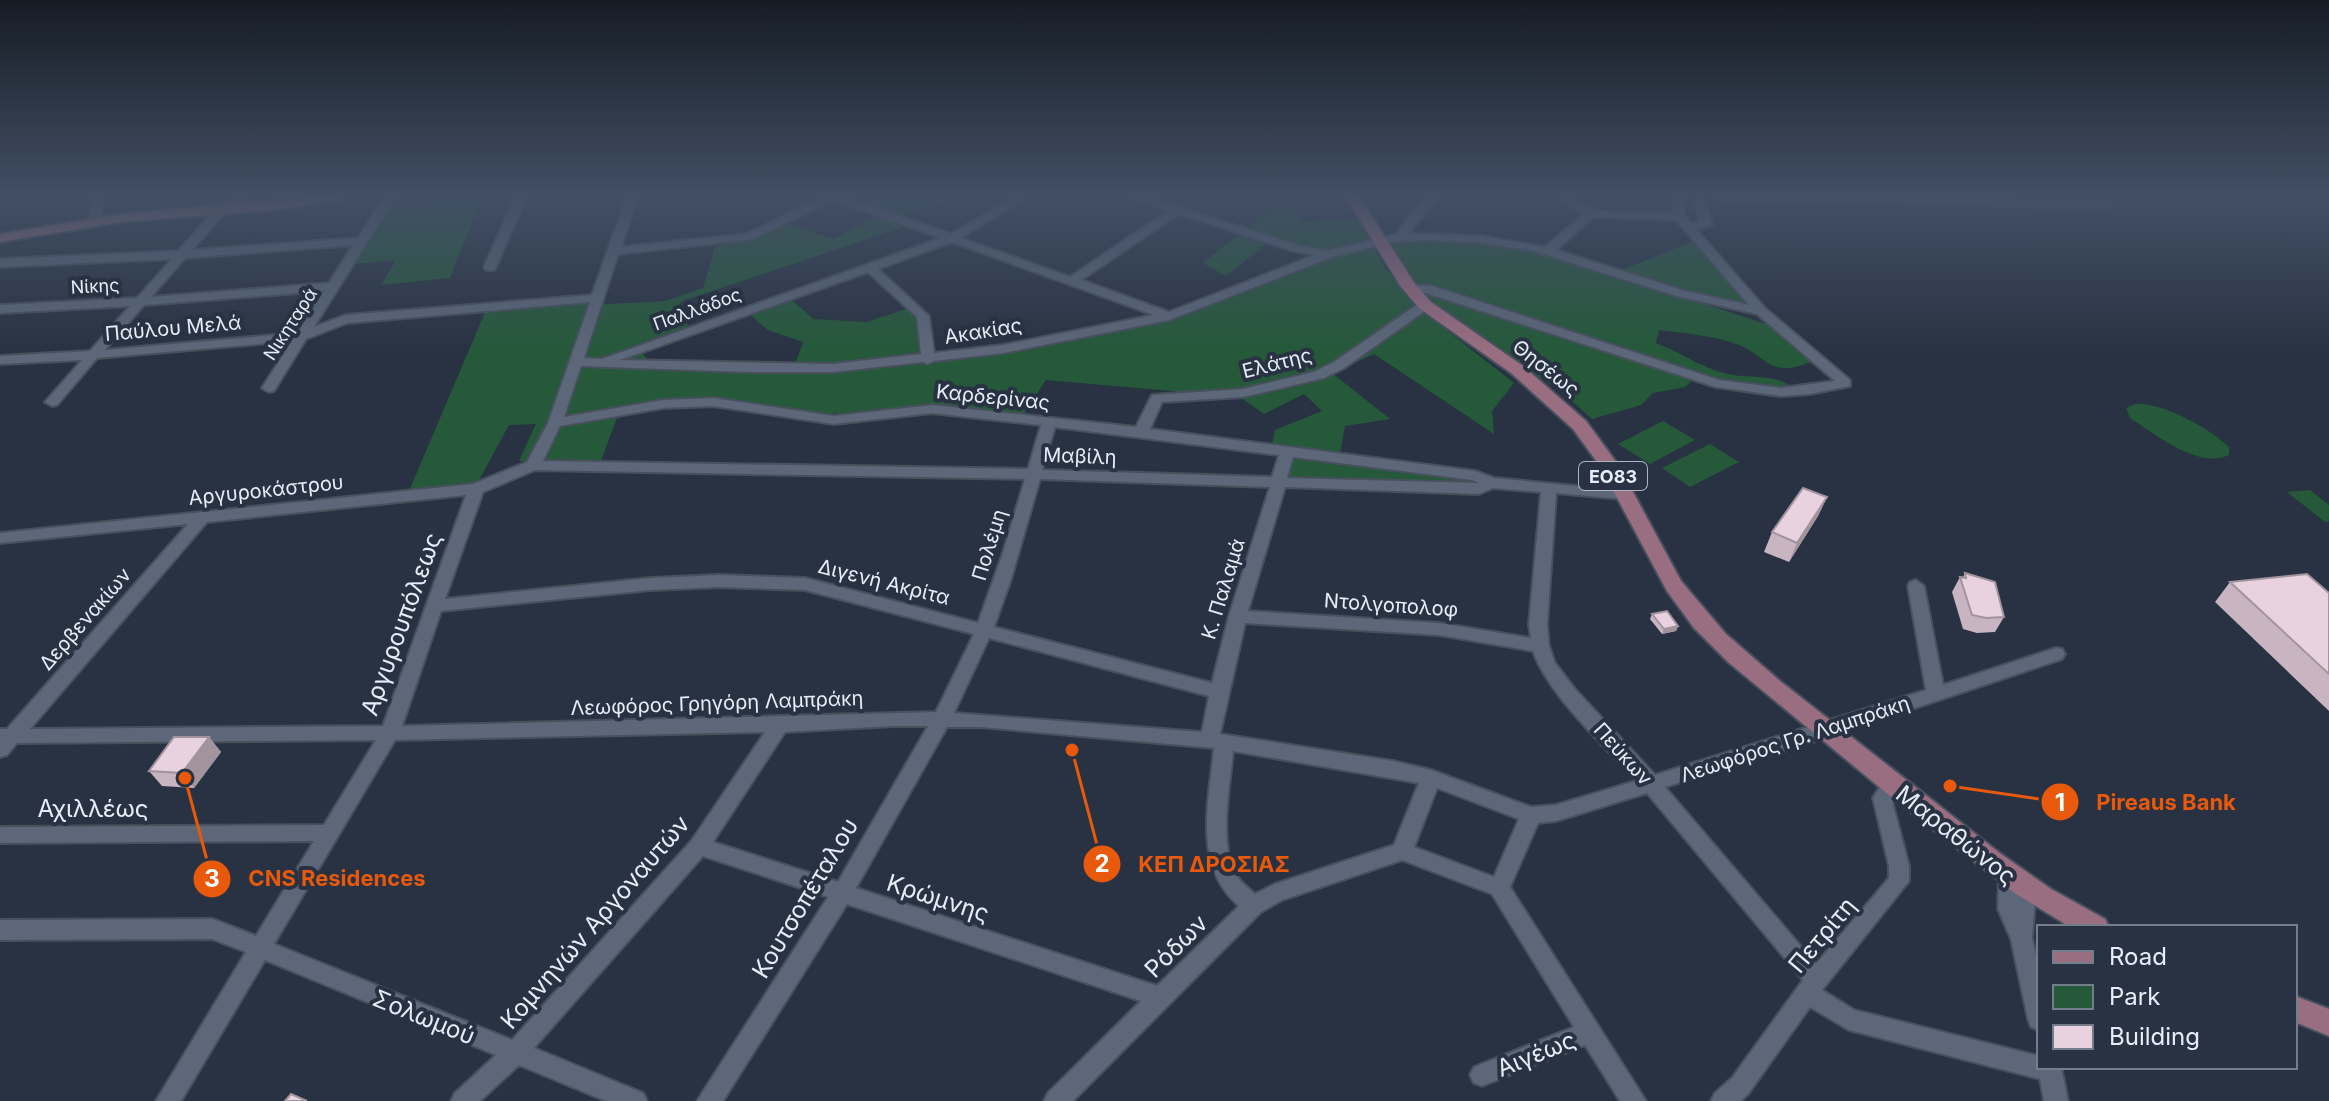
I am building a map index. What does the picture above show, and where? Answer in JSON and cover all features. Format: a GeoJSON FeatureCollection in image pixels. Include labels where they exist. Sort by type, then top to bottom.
{"type":"FeatureCollection","features":[{"type":"Feature","properties":{"kind":"main road","name":"Θησέως"},"geometry":{"type":"LineString","coordinates":[[1383,247],[1425,305],[1554,397],[1599,450],[1687,605],[1751,669],[1825,729]]}},
{"type":"Feature","properties":{"kind":"main road","name":"Μαραθώνος"},"geometry":{"type":"LineString","coordinates":[[1825,729],[1893,786],[2018,882],[2093,925]]}},
{"type":"Feature","properties":{"kind":"main road"},"geometry":{"type":"LineString","coordinates":[[2297,1010],[2329,1023]]}},
{"type":"Feature","properties":{"kind":"street"},"geometry":{"type":"LineString","coordinates":[[52,402],[185,247]]}},
{"type":"Feature","properties":{"kind":"street"},"geometry":{"type":"LineString","coordinates":[[0,263],[278,247]]}},
{"type":"Feature","properties":{"kind":"street","name":"Νικηταρά"},"geometry":{"type":"LineString","coordinates":[[269,388],[358,247]]}},
{"type":"Feature","properties":{"kind":"street"},"geometry":{"type":"LineString","coordinates":[[490,267],[499,247]]}},
{"type":"Feature","properties":{"kind":"street"},"geometry":{"type":"LineString","coordinates":[[533,465],[555,423],[616,247]]}},
{"type":"Feature","properties":{"kind":"street"},"geometry":{"type":"LineString","coordinates":[[615,251],[650,247]]}},
{"type":"Feature","properties":{"kind":"street","name":"Παλλάδος"},"geometry":{"type":"LineString","coordinates":[[602,362],[926,247]]}},
{"type":"Feature","properties":{"kind":"street"},"geometry":{"type":"LineString","coordinates":[[975,247],[1169,316]]}},
{"type":"Feature","properties":{"kind":"street"},"geometry":{"type":"LineString","coordinates":[[1072,281],[1122,247]]}},
{"type":"Feature","properties":{"kind":"street"},"geometry":{"type":"LineString","coordinates":[[1293,247],[1329,254]]}},
{"type":"Feature","properties":{"kind":"street","name":"Ακακίας"},"geometry":{"type":"LineString","coordinates":[[576,362],[833,368],[928,360],[1003,349],[1169,316],[1329,254],[1360,247]]}},
{"type":"Feature","properties":{"kind":"street","name":"Ακακίας"},"geometry":{"type":"LineString","coordinates":[[1525,247],[1547,251],[1713,304],[1761,311]]}},
{"type":"Feature","properties":{"kind":"street"},"geometry":{"type":"LineString","coordinates":[[1547,251],[1551,247]]}},
{"type":"Feature","properties":{"kind":"street"},"geometry":{"type":"LineString","coordinates":[[1409,287],[1428,289],[1716,383],[1750,391],[1778,394],[1845,383],[1761,311],[1706,247]]}},
{"type":"Feature","properties":{"kind":"street"},"geometry":{"type":"LineString","coordinates":[[869,267],[923,316],[928,360]]}},
{"type":"Feature","properties":{"kind":"street","name":"Νίκης"},"geometry":{"type":"LineString","coordinates":[[0,309],[138,302],[335,286]]}},
{"type":"Feature","properties":{"kind":"street","name":"Παύλου Μελά"},"geometry":{"type":"LineString","coordinates":[[0,360],[303,336],[345,319],[598,298]]}},
{"type":"Feature","properties":{"kind":"street","name":"Ελάτης"},"geometry":{"type":"LineString","coordinates":[[1141,432],[1157,398],[1243,393],[1319,375],[1339,365],[1425,305]]}},
{"type":"Feature","properties":{"kind":"street","name":"Παύλου Μελά"},"geometry":{"type":"LineString","coordinates":[[317,314],[333,313],[345,319]]}},
{"type":"Feature","properties":{"kind":"street","name":"Καρδερίνας"},"geometry":{"type":"LineString","coordinates":[[555,423],[663,404],[713,402],[834,420],[932,409],[1141,432],[1475,476],[1491,483]]}},
{"type":"Feature","properties":{"kind":"street","name":"Πολέμη"},"geometry":{"type":"LineString","coordinates":[[941,719],[984,630],[1005,574],[1049,422]]}},
{"type":"Feature","properties":{"kind":"street","name":"Κ. Παλαμά"},"geometry":{"type":"LineString","coordinates":[[1254,905],[1237,892],[1224,873],[1218,786],[1217,691],[1287,452]]}},
{"type":"Feature","properties":{"kind":"street","name":"Μαβίλη"},"geometry":{"type":"LineString","coordinates":[[533,465],[1032,474],[1479,489],[1491,483],[1623,494]]}},
{"type":"Feature","properties":{"kind":"street","name":"Αργυροκάστρου"},"geometry":{"type":"LineString","coordinates":[[0,538],[476,489],[533,465]]}},
{"type":"Feature","properties":{"kind":"street","name":"Πεύκων"},"geometry":{"type":"LineString","coordinates":[[1549,487],[1538,625],[1540,646],[1547,665],[1569,694],[1651,784],[1811,987],[1849,1019],[2037,1065]]}},
{"type":"Feature","properties":{"kind":"street","name":"Αργυρουπόλεως"},"geometry":{"type":"LineString","coordinates":[[168,1101],[390,733],[476,489]]}},
{"type":"Feature","properties":{"kind":"street","name":"Δερβενακίων"},"geometry":{"type":"LineString","coordinates":[[4,741],[203,516]]}},
{"type":"Feature","properties":{"kind":"street","name":"Διγενή Ακρίτα"},"geometry":{"type":"LineString","coordinates":[[437,606],[665,583],[805,584],[1217,691]]}},
{"type":"Feature","properties":{"kind":"street"},"geometry":{"type":"LineString","coordinates":[[1916,586],[1936,694]]}},
{"type":"Feature","properties":{"kind":"street","name":"Ντολγοπολοφ"},"geometry":{"type":"LineString","coordinates":[[1237,616],[1439,629],[1540,646]]}},
{"type":"Feature","properties":{"kind":"street","name":"Λεωφόρος Γρ. Λαμπράκη"},"geometry":{"type":"LineString","coordinates":[[1431,778],[1531,815],[1556,813],[2056,654]]}},
{"type":"Feature","properties":{"kind":"street","name":"Λεωφόρος Γρηγόρη Λαμπράκη"},"geometry":{"type":"LineString","coordinates":[[4,741],[941,719],[1217,741],[1431,778]]}},
{"type":"Feature","properties":{"kind":"street","name":"Κουτσοπέταλου"},"geometry":{"type":"LineString","coordinates":[[709,1101],[841,894],[941,719]]}},
{"type":"Feature","properties":{"kind":"street","name":"Κομνηνών Αργοναυτών"},"geometry":{"type":"LineString","coordinates":[[463,1101],[514,1054],[699,846],[780,725]]}},
{"type":"Feature","properties":{"kind":"street"},"geometry":{"type":"LineString","coordinates":[[1431,778],[1402,851],[1499,888],[1634,1101]]}},
{"type":"Feature","properties":{"kind":"street","name":"Πετρίτη"},"geometry":{"type":"LineString","coordinates":[[1723,1101],[1740,1086],[1811,987],[1899,881],[1899,866],[1883,805],[1883,798],[1893,786]]}},
{"type":"Feature","properties":{"kind":"street"},"geometry":{"type":"LineString","coordinates":[[1499,888],[1531,815]]}},
{"type":"Feature","properties":{"kind":"street","name":"Αχιλλέως"},"geometry":{"type":"LineString","coordinates":[[0,835],[330,833]]}},
{"type":"Feature","properties":{"kind":"street","name":"Κρώμνης"},"geometry":{"type":"LineString","coordinates":[[699,846],[1160,997]]}},
{"type":"Feature","properties":{"kind":"street","name":"Ρόδων"},"geometry":{"type":"LineString","coordinates":[[1056,1101],[1254,905],[1275,893],[1402,851]]}},
{"type":"Feature","properties":{"kind":"street"},"geometry":{"type":"LineString","coordinates":[[2018,882],[2022,939],[2037,1010]]}},
{"type":"Feature","properties":{"kind":"street","name":"Σολωμού"},"geometry":{"type":"LineString","coordinates":[[0,930],[213,929],[635,1101]]}},
{"type":"Feature","properties":{"kind":"street","name":"Αιγέως"},"geometry":{"type":"LineString","coordinates":[[1482,1075],[1590,1032]]}},
{"type":"Feature","properties":{"kind":"street"},"geometry":{"type":"LineString","coordinates":[[2050,1069],[2056,1101]]}},
{"type":"Feature","properties":{"kind":"green space"},"geometry":{"type":"Polygon","coordinates":[[[364,247],[462,247],[450,278],[381,285],[396,260],[354,264],[364,247]]]}},
{"type":"Feature","properties":{"kind":"green space"},"geometry":{"type":"Polygon","coordinates":[[[715,247],[843,247],[682,301],[675,311],[689,326],[635,346],[649,361],[644,370],[792,373],[803,342],[768,330],[748,313],[790,299],[814,319],[867,322],[906,309],[927,325],[917,356],[920,364],[1004,352],[1178,316],[1313,265],[1333,254],[1331,250],[1305,247],[1374,247],[1412,303],[1514,383],[1492,411],[1494,434],[1374,354],[1332,373],[1390,419],[1345,426],[1340,454],[1272,445],[1275,430],[1322,411],[1304,394],[1264,414],[1240,397],[1046,380],[1023,415],[935,406],[827,414],[718,399],[621,407],[601,461],[519,461],[536,424],[509,425],[477,484],[409,491],[486,310],[593,301],[593,305],[665,301],[703,288],[715,247]]]}},
{"type":"Feature","properties":{"kind":"green space"},"geometry":{"type":"Polygon","coordinates":[[[1222,247],[1262,247],[1226,276],[1203,263],[1222,247]]]}},
{"type":"Feature","properties":{"kind":"green space"},"geometry":{"type":"Polygon","coordinates":[[[1393,247],[1506,247],[1573,261],[1775,327],[1813,361],[1785,368],[1776,367],[1733,343],[1659,330],[1656,343],[1703,365],[1722,373],[1782,381],[1795,390],[1719,380],[1417,284],[1393,247]]]}},
{"type":"Feature","properties":{"kind":"green space"},"geometry":{"type":"Polygon","coordinates":[[[1678,247],[1702,247],[1749,306],[1720,302],[1617,272],[1678,247]]]}},
{"type":"Feature","properties":{"kind":"green space"},"geometry":{"type":"Polygon","coordinates":[[[1423,292],[1694,379],[1685,387],[1653,393],[1641,405],[1592,419],[1565,395],[1452,318],[1423,292]]]}},
{"type":"Feature","properties":{"kind":"green space"},"geometry":{"type":"Polygon","coordinates":[[[2135,404],[2158,407],[2198,425],[2229,447],[2229,455],[2204,458],[2164,441],[2130,418],[2126,408],[2135,404]]]}},
{"type":"Feature","properties":{"kind":"green space"},"geometry":{"type":"Polygon","coordinates":[[[1663,421],[1695,440],[1650,464],[1618,444],[1663,421]]]}},
{"type":"Feature","properties":{"kind":"green space"},"geometry":{"type":"Polygon","coordinates":[[[1710,444],[1739,462],[1690,487],[1662,468],[1710,444]]]}},
{"type":"Feature","properties":{"kind":"green space"},"geometry":{"type":"Polygon","coordinates":[[[1292,457],[1478,480],[1479,485],[1286,478],[1292,457]]]}},
{"type":"Feature","properties":{"kind":"green space"},"geometry":{"type":"Polygon","coordinates":[[[2310,490],[2329,505],[2329,521],[2325,522],[2287,492],[2310,490]]]}},
{"type":"Feature","properties":{"kind":"building"},"geometry":{"type":"Polygon","coordinates":[[[1803,488],[1827,497],[1797,543],[1772,532],[1803,488]]]}},
{"type":"Feature","properties":{"kind":"building"},"geometry":{"type":"Polygon","coordinates":[[[1965,573],[1995,582],[2004,617],[1972,615],[1960,577],[1966,578],[1965,573]]]}},
{"type":"Feature","properties":{"kind":"building"},"geometry":{"type":"Polygon","coordinates":[[[2307,574],[2329,593],[2329,674],[2230,582],[2307,574]]]}},
{"type":"Feature","properties":{"kind":"building"},"geometry":{"type":"Polygon","coordinates":[[[1667,611],[1678,626],[1664,629],[1652,614],[1667,611]]]}},
{"type":"Feature","properties":{"kind":"building"},"geometry":{"type":"Polygon","coordinates":[[[174,737],[209,737],[182,773],[149,771],[174,737]]]}},
{"type":"Feature","properties":{"kind":"building"},"geometry":{"type":"Polygon","coordinates":[[[291,1094],[307,1101],[285,1101],[291,1094]]]}},
{"type":"Feature","properties":{"kind":"place","name":"ΚΕΠ ΔΡΟΣΙΑΣ"},"geometry":{"type":"Point","coordinates":[1072,750]}},
{"type":"Feature","properties":{"kind":"place","name":"CNS Residences"},"geometry":{"type":"Point","coordinates":[185,778]}},
{"type":"Feature","properties":{"kind":"place","name":"Pireaus Bank"},"geometry":{"type":"Point","coordinates":[1950,786]}}]}
